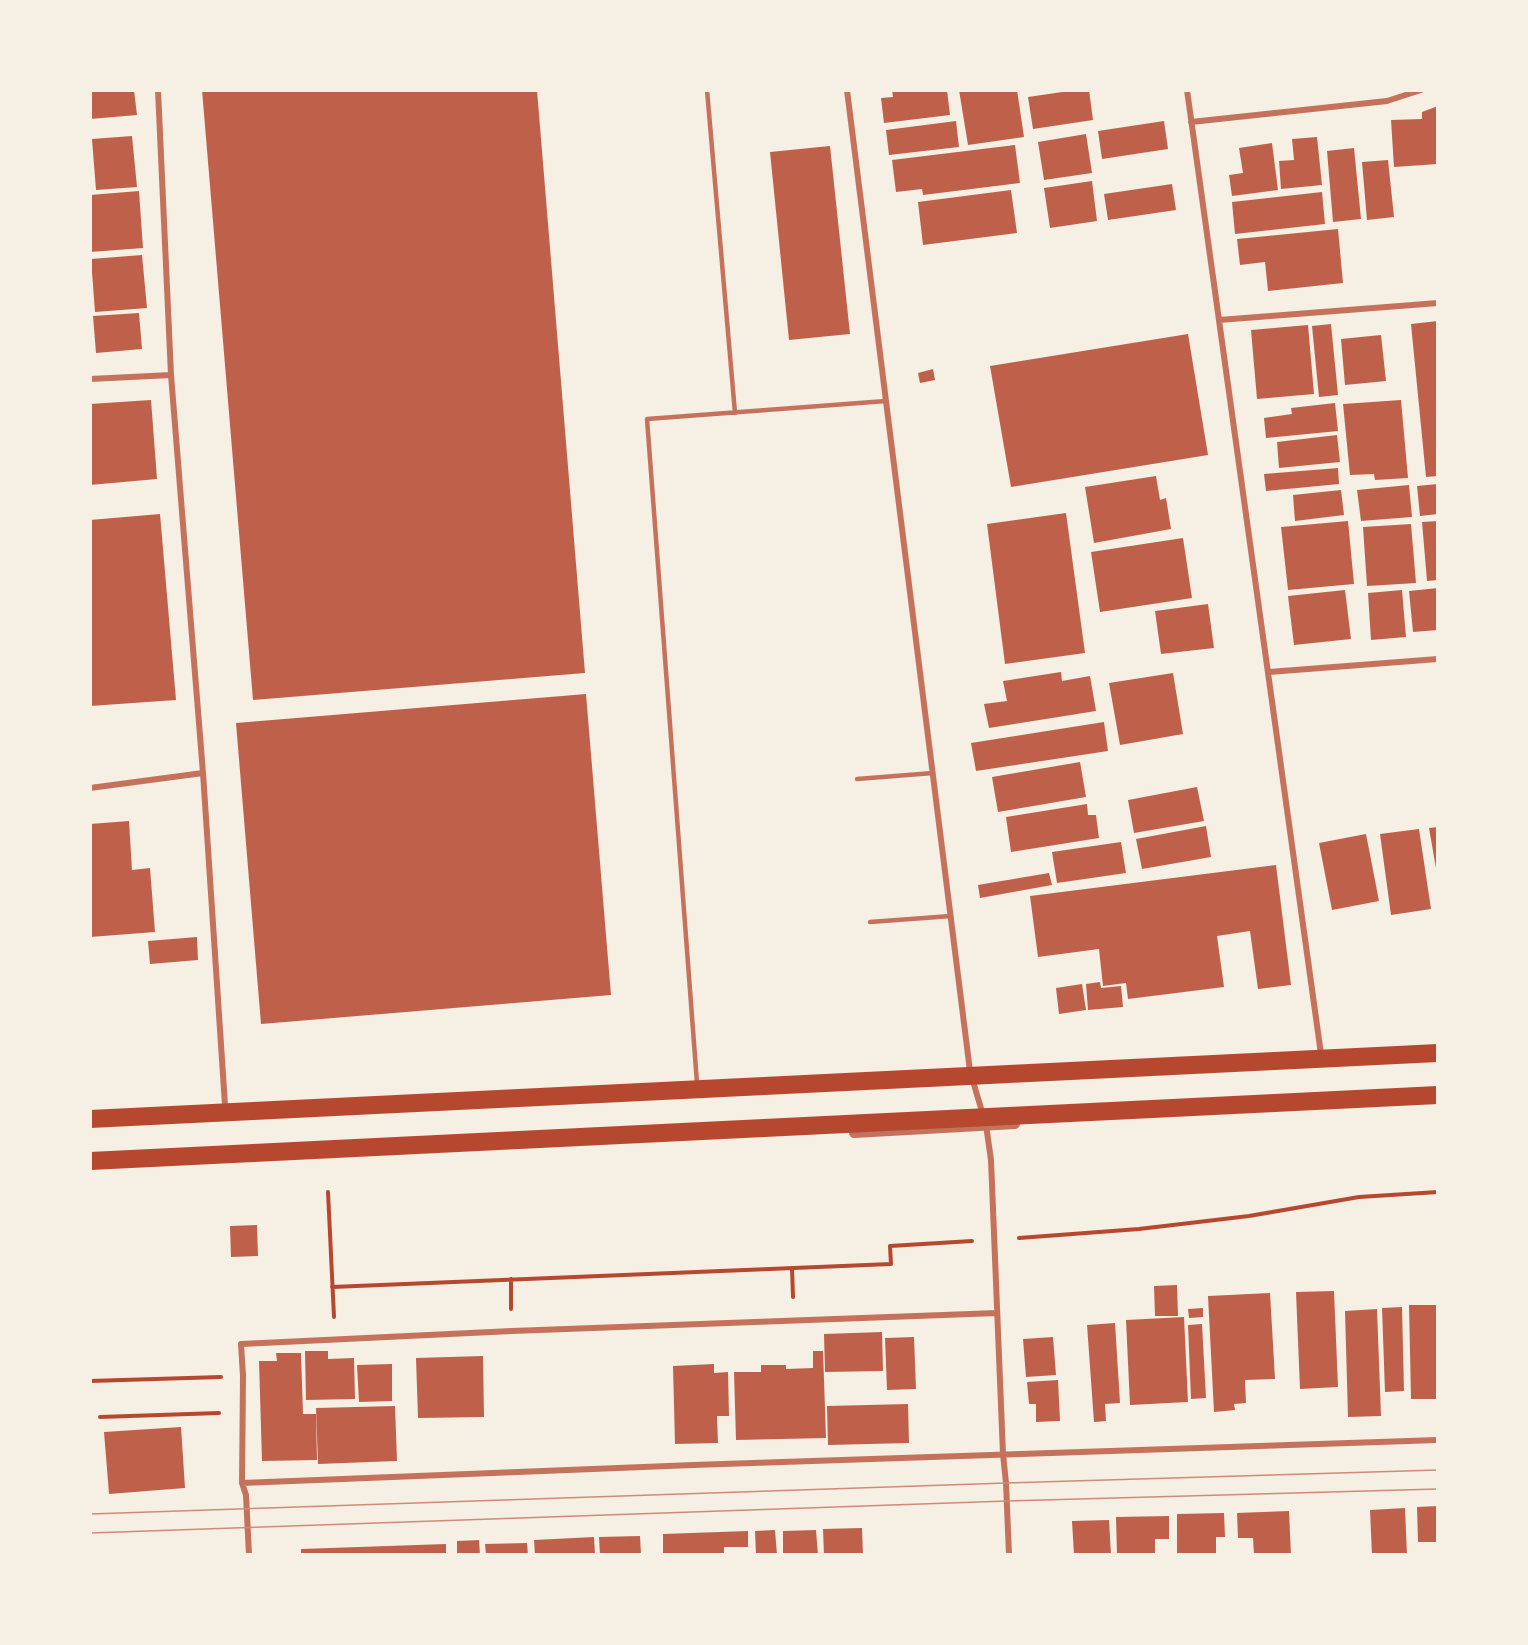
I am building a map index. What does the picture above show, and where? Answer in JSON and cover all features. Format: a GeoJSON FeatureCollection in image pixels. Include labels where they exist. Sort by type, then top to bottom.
{"type":"FeatureCollection","features":[{"type":"Feature","properties":{"kind":"highway"},"geometry":{"type":"LineString","coordinates":[[90,1119],[1438,1053]]}},
{"type":"Feature","properties":{"kind":"highway"},"geometry":{"type":"LineString","coordinates":[[90,1161],[1438,1095]]}},
{"type":"Feature","properties":{"kind":"street"},"geometry":{"type":"LineString","coordinates":[[158,90],[171,375],[203,774],[225,1105]]}},
{"type":"Feature","properties":{"kind":"street"},"geometry":{"type":"LineString","coordinates":[[847,90],[970,1071],[987,1126],[991,1160],[1009,1555]]}},
{"type":"Feature","properties":{"kind":"street"},"geometry":{"type":"LineString","coordinates":[[1187,90],[1321,1054]]}},
{"type":"Feature","properties":{"kind":"street"},"geometry":{"type":"LineString","coordinates":[[1191,122],[1387,101],[1421,90]]}},
{"type":"Feature","properties":{"kind":"street"},"geometry":{"type":"LineString","coordinates":[[1219,320],[1438,303]]}},
{"type":"Feature","properties":{"kind":"street"},"geometry":{"type":"LineString","coordinates":[[90,380],[171,375]]}},
{"type":"Feature","properties":{"kind":"street"},"geometry":{"type":"LineString","coordinates":[[1269,672],[1438,658]]}},
{"type":"Feature","properties":{"kind":"street"},"geometry":{"type":"LineString","coordinates":[[90,788],[203,774]]}},
{"type":"Feature","properties":{"kind":"street"},"geometry":{"type":"LineString","coordinates":[[90,1112],[1438,1048]]}},
{"type":"Feature","properties":{"kind":"street"},"geometry":{"type":"LineString","coordinates":[[90,1168],[987,1126],[1438,1102]]}},
{"type":"Feature","properties":{"kind":"street"},"geometry":{"type":"LineString","coordinates":[[249,1555],[246,1495],[242,1483],[241,1344],[512,1331],[997,1313]]}},
{"type":"Feature","properties":{"kind":"street"},"geometry":{"type":"LineString","coordinates":[[242,1483],[1438,1440]]}},
{"type":"Feature","properties":{"kind":"lane"},"geometry":{"type":"LineString","coordinates":[[707,90],[735,413]]}},
{"type":"Feature","properties":{"kind":"lane"},"geometry":{"type":"LineString","coordinates":[[697,1083],[647,419],[886,401]]}},
{"type":"Feature","properties":{"kind":"lane"},"geometry":{"type":"LineString","coordinates":[[857,779],[933,773]]}},
{"type":"Feature","properties":{"kind":"lane"},"geometry":{"type":"LineString","coordinates":[[870,922],[951,916]]}},
{"type":"Feature","properties":{"kind":"path"},"geometry":{"type":"LineString","coordinates":[[328,1192],[333,1312]]}},
{"type":"Feature","properties":{"kind":"path"},"geometry":{"type":"LineString","coordinates":[[1012,1239],[1249,1216],[1359,1197],[1438,1192]]}},
{"type":"Feature","properties":{"kind":"path"},"geometry":{"type":"LineString","coordinates":[[332,1287],[891,1264],[890,1246],[977,1241]]}},
{"type":"Feature","properties":{"kind":"path"},"geometry":{"type":"LineString","coordinates":[[90,1381],[243,1376]]}},
{"type":"Feature","properties":{"kind":"path"},"geometry":{"type":"LineString","coordinates":[[100,1417],[219,1413]]}},
{"type":"Feature","properties":{"kind":"building"},"geometry":{"type":"Polygon","coordinates":[[[90,90],[134,90],[137,115],[90,119],[90,90]]]}},
{"type":"Feature","properties":{"kind":"building"},"geometry":{"type":"Polygon","coordinates":[[[202,90],[537,90],[585,673],[253,700],[202,90]]]}},
{"type":"Feature","properties":{"kind":"building"},"geometry":{"type":"Polygon","coordinates":[[[892,90],[947,90],[950,115],[884,123],[881,98],[893,97],[892,90]]]}},
{"type":"Feature","properties":{"kind":"building"},"geometry":{"type":"Polygon","coordinates":[[[959,90],[1017,90],[1024,137],[968,145],[959,90]]]}},
{"type":"Feature","properties":{"kind":"building"},"geometry":{"type":"Polygon","coordinates":[[[1089,90],[1093,120],[1033,129],[1028,97],[1089,90]]]}},
{"type":"Feature","properties":{"kind":"building"},"geometry":{"type":"Polygon","coordinates":[[[1438,106],[1438,164],[1394,167],[1391,120],[1422,119],[1422,112],[1438,106]]]}},
{"type":"Feature","properties":{"kind":"building"},"geometry":{"type":"Polygon","coordinates":[[[956,121],[959,147],[889,155],[886,130],[956,121]]]}},
{"type":"Feature","properties":{"kind":"building"},"geometry":{"type":"Polygon","coordinates":[[[1164,121],[1168,149],[1102,159],[1098,131],[1164,121]]]}},
{"type":"Feature","properties":{"kind":"building"},"geometry":{"type":"Polygon","coordinates":[[[1086,134],[1092,173],[1044,180],[1038,142],[1086,134]]]}},
{"type":"Feature","properties":{"kind":"building"},"geometry":{"type":"Polygon","coordinates":[[[132,136],[137,187],[96,190],[92,139],[132,136]]]}},
{"type":"Feature","properties":{"kind":"building"},"geometry":{"type":"Polygon","coordinates":[[[1317,137],[1322,185],[1281,189],[1279,161],[1294,160],[1292,139],[1317,137]]]}},
{"type":"Feature","properties":{"kind":"building"},"geometry":{"type":"Polygon","coordinates":[[[1272,143],[1278,190],[1232,196],[1229,175],[1243,173],[1239,148],[1272,143]]]}},
{"type":"Feature","properties":{"kind":"building"},"geometry":{"type":"Polygon","coordinates":[[[1015,145],[1020,183],[923,195],[922,189],[896,192],[892,160],[1015,145]]]}},
{"type":"Feature","properties":{"kind":"building"},"geometry":{"type":"Polygon","coordinates":[[[830,146],[850,334],[789,340],[770,152],[830,146]]]}},
{"type":"Feature","properties":{"kind":"building"},"geometry":{"type":"Polygon","coordinates":[[[1354,148],[1361,219],[1333,222],[1327,151],[1354,148]]]}},
{"type":"Feature","properties":{"kind":"building"},"geometry":{"type":"Polygon","coordinates":[[[1388,160],[1394,217],[1367,220],[1362,162],[1388,160]]]}},
{"type":"Feature","properties":{"kind":"building"},"geometry":{"type":"Polygon","coordinates":[[[1092,181],[1097,221],[1050,228],[1044,188],[1092,181]]]}},
{"type":"Feature","properties":{"kind":"building"},"geometry":{"type":"Polygon","coordinates":[[[1172,184],[1176,210],[1108,220],[1104,194],[1172,184]]]}},
{"type":"Feature","properties":{"kind":"building"},"geometry":{"type":"Polygon","coordinates":[[[1011,190],[1017,233],[923,245],[918,202],[1011,190]]]}},
{"type":"Feature","properties":{"kind":"building"},"geometry":{"type":"Polygon","coordinates":[[[139,191],[143,248],[90,252],[90,195],[139,191]]]}},
{"type":"Feature","properties":{"kind":"building"},"geometry":{"type":"Polygon","coordinates":[[[1322,192],[1325,224],[1235,234],[1232,202],[1322,192]]]}},
{"type":"Feature","properties":{"kind":"building"},"geometry":{"type":"Polygon","coordinates":[[[1338,229],[1343,283],[1268,291],[1265,262],[1240,265],[1237,239],[1338,229]]]}},
{"type":"Feature","properties":{"kind":"building"},"geometry":{"type":"Polygon","coordinates":[[[142,255],[147,308],[95,312],[91,259],[142,255]]]}},
{"type":"Feature","properties":{"kind":"building"},"geometry":{"type":"Polygon","coordinates":[[[139,313],[142,349],[96,353],[93,316],[139,313]]]}},
{"type":"Feature","properties":{"kind":"building"},"geometry":{"type":"Polygon","coordinates":[[[1438,321],[1438,476],[1426,477],[1411,324],[1438,321]]]}},
{"type":"Feature","properties":{"kind":"building"},"geometry":{"type":"Polygon","coordinates":[[[1331,324],[1338,395],[1319,397],[1312,326],[1331,324]]]}},
{"type":"Feature","properties":{"kind":"building"},"geometry":{"type":"Polygon","coordinates":[[[1308,325],[1314,394],[1257,399],[1251,330],[1308,325]]]}},
{"type":"Feature","properties":{"kind":"building"},"geometry":{"type":"Polygon","coordinates":[[[1188,334],[1208,455],[1011,487],[990,366],[1188,334]]]}},
{"type":"Feature","properties":{"kind":"building"},"geometry":{"type":"Polygon","coordinates":[[[1381,335],[1386,381],[1345,385],[1341,339],[1381,335]]]}},
{"type":"Feature","properties":{"kind":"building"},"geometry":{"type":"Polygon","coordinates":[[[933,369],[935,380],[920,383],[918,373],[933,369]]]}},
{"type":"Feature","properties":{"kind":"building"},"geometry":{"type":"Polygon","coordinates":[[[151,400],[157,479],[90,485],[90,404],[151,400]]]}},
{"type":"Feature","properties":{"kind":"building"},"geometry":{"type":"Polygon","coordinates":[[[1401,400],[1408,478],[1375,480],[1374,474],[1350,475],[1343,404],[1401,400]]]}},
{"type":"Feature","properties":{"kind":"building"},"geometry":{"type":"Polygon","coordinates":[[[1335,403],[1338,431],[1266,438],[1264,418],[1292,414],[1291,408],[1335,403]]]}},
{"type":"Feature","properties":{"kind":"building"},"geometry":{"type":"Polygon","coordinates":[[[1337,435],[1340,462],[1279,468],[1277,442],[1337,435]]]}},
{"type":"Feature","properties":{"kind":"building"},"geometry":{"type":"Polygon","coordinates":[[[1338,468],[1339,484],[1266,491],[1264,474],[1338,468]]]}},
{"type":"Feature","properties":{"kind":"building"},"geometry":{"type":"Polygon","coordinates":[[[1156,476],[1160,500],[1166,498],[1171,529],[1094,543],[1085,487],[1156,476]]]}},
{"type":"Feature","properties":{"kind":"building"},"geometry":{"type":"Polygon","coordinates":[[[1438,484],[1438,514],[1420,516],[1417,486],[1438,484]]]}},
{"type":"Feature","properties":{"kind":"building"},"geometry":{"type":"Polygon","coordinates":[[[1409,485],[1412,517],[1361,521],[1357,490],[1409,485]]]}},
{"type":"Feature","properties":{"kind":"building"},"geometry":{"type":"Polygon","coordinates":[[[1341,490],[1344,515],[1295,521],[1293,495],[1341,490]]]}},
{"type":"Feature","properties":{"kind":"building"},"geometry":{"type":"Polygon","coordinates":[[[1066,513],[1085,653],[1005,664],[987,524],[1066,513]]]}},
{"type":"Feature","properties":{"kind":"building"},"geometry":{"type":"Polygon","coordinates":[[[160,514],[176,700],[90,706],[90,520],[160,514]]]}},
{"type":"Feature","properties":{"kind":"building"},"geometry":{"type":"Polygon","coordinates":[[[1348,521],[1354,584],[1288,590],[1281,527],[1348,521]]]}},
{"type":"Feature","properties":{"kind":"building"},"geometry":{"type":"Polygon","coordinates":[[[1438,521],[1438,580],[1427,581],[1422,522],[1438,521]]]}},
{"type":"Feature","properties":{"kind":"building"},"geometry":{"type":"Polygon","coordinates":[[[1411,524],[1416,583],[1367,586],[1363,527],[1411,524]]]}},
{"type":"Feature","properties":{"kind":"building"},"geometry":{"type":"Polygon","coordinates":[[[1183,538],[1192,598],[1100,612],[1091,552],[1183,538]]]}},
{"type":"Feature","properties":{"kind":"building"},"geometry":{"type":"Polygon","coordinates":[[[1438,588],[1438,630],[1413,632],[1409,591],[1438,588]]]}},
{"type":"Feature","properties":{"kind":"building"},"geometry":{"type":"Polygon","coordinates":[[[1345,590],[1351,639],[1294,645],[1288,596],[1345,590]]]}},
{"type":"Feature","properties":{"kind":"building"},"geometry":{"type":"Polygon","coordinates":[[[1402,590],[1406,637],[1371,640],[1368,593],[1402,590]]]}},
{"type":"Feature","properties":{"kind":"building"},"geometry":{"type":"Polygon","coordinates":[[[1208,604],[1214,648],[1161,654],[1155,611],[1208,604]]]}},
{"type":"Feature","properties":{"kind":"building"},"geometry":{"type":"Polygon","coordinates":[[[1061,672],[1062,681],[1090,676],[1096,711],[989,728],[984,704],[1007,701],[1003,681],[1061,672]]]}},
{"type":"Feature","properties":{"kind":"building"},"geometry":{"type":"Polygon","coordinates":[[[1173,673],[1183,734],[1120,745],[1109,683],[1173,673]]]}},
{"type":"Feature","properties":{"kind":"building"},"geometry":{"type":"Polygon","coordinates":[[[586,694],[611,995],[261,1024],[236,723],[586,694]]]}},
{"type":"Feature","properties":{"kind":"building"},"geometry":{"type":"Polygon","coordinates":[[[1104,722],[1108,751],[976,771],[971,743],[1104,722]]]}},
{"type":"Feature","properties":{"kind":"building"},"geometry":{"type":"Polygon","coordinates":[[[1080,762],[1086,797],[998,812],[992,777],[1080,762]]]}},
{"type":"Feature","properties":{"kind":"building"},"geometry":{"type":"Polygon","coordinates":[[[1197,787],[1204,821],[1134,833],[1128,800],[1197,787]]]}},
{"type":"Feature","properties":{"kind":"building"},"geometry":{"type":"Polygon","coordinates":[[[1087,804],[1088,815],[1096,815],[1099,838],[1011,852],[1006,817],[1087,804]]]}},
{"type":"Feature","properties":{"kind":"building"},"geometry":{"type":"Polygon","coordinates":[[[129,821],[132,870],[150,868],[155,932],[90,937],[90,824],[129,821]]]}},
{"type":"Feature","properties":{"kind":"building"},"geometry":{"type":"Polygon","coordinates":[[[1206,826],[1211,857],[1142,869],[1136,839],[1206,826]]]}},
{"type":"Feature","properties":{"kind":"building"},"geometry":{"type":"Polygon","coordinates":[[[1438,827],[1438,874],[1437,874],[1429,828],[1438,827]]]}},
{"type":"Feature","properties":{"kind":"building"},"geometry":{"type":"Polygon","coordinates":[[[1419,829],[1431,909],[1391,915],[1380,834],[1419,829]]]}},
{"type":"Feature","properties":{"kind":"building"},"geometry":{"type":"Polygon","coordinates":[[[1366,834],[1379,901],[1332,910],[1319,843],[1366,834]]]}},
{"type":"Feature","properties":{"kind":"building"},"geometry":{"type":"Polygon","coordinates":[[[1121,842],[1126,873],[1057,883],[1052,852],[1121,842]]]}},
{"type":"Feature","properties":{"kind":"building"},"geometry":{"type":"Polygon","coordinates":[[[1276,865],[1291,985],[1258,989],[1250,931],[1217,936],[1224,987],[1128,999],[1126,983],[1103,986],[1099,949],[1038,957],[1030,896],[1276,865]]]}},
{"type":"Feature","properties":{"kind":"building"},"geometry":{"type":"Polygon","coordinates":[[[1049,873],[1052,885],[980,898],[978,885],[1049,873]]]}},
{"type":"Feature","properties":{"kind":"building"},"geometry":{"type":"Polygon","coordinates":[[[197,937],[198,960],[150,964],[148,941],[197,937]]]}},
{"type":"Feature","properties":{"kind":"building"},"geometry":{"type":"Polygon","coordinates":[[[1100,982],[1101,988],[1121,986],[1123,1007],[1088,1010],[1086,984],[1100,982]]]}},
{"type":"Feature","properties":{"kind":"building"},"geometry":{"type":"Polygon","coordinates":[[[1082,984],[1086,1010],[1059,1014],[1056,988],[1082,984]]]}},
{"type":"Feature","properties":{"kind":"building"},"geometry":{"type":"Polygon","coordinates":[[[257,1225],[258,1256],[231,1257],[230,1226],[257,1225]]]}},
{"type":"Feature","properties":{"kind":"building"},"geometry":{"type":"Polygon","coordinates":[[[1177,1285],[1178,1316],[1155,1316],[1154,1286],[1177,1285]]]}},
{"type":"Feature","properties":{"kind":"building"},"geometry":{"type":"Polygon","coordinates":[[[1334,1291],[1338,1387],[1300,1389],[1296,1292],[1334,1291]]]}},
{"type":"Feature","properties":{"kind":"building"},"geometry":{"type":"Polygon","coordinates":[[[1270,1293],[1275,1379],[1245,1380],[1246,1403],[1234,1404],[1235,1410],[1214,1412],[1208,1296],[1270,1293]]]}},
{"type":"Feature","properties":{"kind":"building"},"geometry":{"type":"Polygon","coordinates":[[[1409,1305],[1438,1305],[1438,1399],[1411,1399],[1409,1305]]]}},
{"type":"Feature","properties":{"kind":"building"},"geometry":{"type":"Polygon","coordinates":[[[1402,1307],[1404,1391],[1385,1392],[1382,1308],[1402,1307]]]}},
{"type":"Feature","properties":{"kind":"building"},"geometry":{"type":"Polygon","coordinates":[[[1203,1308],[1203,1317],[1189,1318],[1188,1309],[1203,1308]]]}},
{"type":"Feature","properties":{"kind":"building"},"geometry":{"type":"Polygon","coordinates":[[[1377,1309],[1381,1416],[1348,1417],[1345,1311],[1377,1309]]]}},
{"type":"Feature","properties":{"kind":"building"},"geometry":{"type":"Polygon","coordinates":[[[1184,1317],[1188,1402],[1130,1405],[1126,1320],[1184,1317]]]}},
{"type":"Feature","properties":{"kind":"building"},"geometry":{"type":"Polygon","coordinates":[[[1115,1323],[1120,1403],[1105,1404],[1106,1421],[1094,1422],[1087,1325],[1115,1323]]]}},
{"type":"Feature","properties":{"kind":"building"},"geometry":{"type":"Polygon","coordinates":[[[1202,1324],[1206,1398],[1191,1399],[1188,1325],[1202,1324]]]}},
{"type":"Feature","properties":{"kind":"building"},"geometry":{"type":"Polygon","coordinates":[[[882,1332],[883,1371],[825,1372],[824,1334],[882,1332]]]}},
{"type":"Feature","properties":{"kind":"building"},"geometry":{"type":"Polygon","coordinates":[[[914,1337],[916,1389],[887,1390],[885,1338],[914,1337]]]}},
{"type":"Feature","properties":{"kind":"building"},"geometry":{"type":"Polygon","coordinates":[[[1053,1337],[1056,1375],[1026,1377],[1023,1339],[1053,1337]]]}},
{"type":"Feature","properties":{"kind":"building"},"geometry":{"type":"Polygon","coordinates":[[[305,1351],[328,1351],[328,1359],[354,1358],[355,1399],[306,1400],[305,1351]]]}},
{"type":"Feature","properties":{"kind":"building"},"geometry":{"type":"Polygon","coordinates":[[[813,1351],[823,1351],[826,1438],[736,1440],[734,1372],[761,1372],[761,1365],[786,1365],[786,1369],[813,1368],[813,1351]]]}},
{"type":"Feature","properties":{"kind":"building"},"geometry":{"type":"Polygon","coordinates":[[[276,1353],[301,1353],[303,1414],[316,1414],[317,1460],[262,1461],[259,1361],[277,1361],[276,1353]]]}},
{"type":"Feature","properties":{"kind":"building"},"geometry":{"type":"Polygon","coordinates":[[[483,1356],[484,1417],[418,1418],[416,1358],[483,1356]]]}},
{"type":"Feature","properties":{"kind":"building"},"geometry":{"type":"Polygon","coordinates":[[[392,1364],[392,1401],[359,1402],[357,1365],[392,1364]]]}},
{"type":"Feature","properties":{"kind":"building"},"geometry":{"type":"Polygon","coordinates":[[[714,1364],[714,1373],[728,1372],[729,1416],[717,1416],[718,1443],[675,1444],[673,1366],[714,1364]]]}},
{"type":"Feature","properties":{"kind":"building"},"geometry":{"type":"Polygon","coordinates":[[[1058,1380],[1060,1421],[1036,1422],[1036,1404],[1029,1404],[1027,1382],[1058,1380]]]}},
{"type":"Feature","properties":{"kind":"building"},"geometry":{"type":"Polygon","coordinates":[[[908,1404],[909,1443],[828,1445],[827,1406],[908,1404]]]}},
{"type":"Feature","properties":{"kind":"building"},"geometry":{"type":"Polygon","coordinates":[[[395,1406],[397,1461],[318,1464],[316,1408],[395,1406]]]}},
{"type":"Feature","properties":{"kind":"building"},"geometry":{"type":"Polygon","coordinates":[[[181,1427],[185,1488],[109,1494],[104,1432],[181,1427]]]}},
{"type":"Feature","properties":{"kind":"building"},"geometry":{"type":"Polygon","coordinates":[[[1438,1506],[1438,1542],[1418,1542],[1417,1507],[1438,1506]]]}},
{"type":"Feature","properties":{"kind":"building"},"geometry":{"type":"Polygon","coordinates":[[[1405,1508],[1407,1555],[1372,1555],[1370,1510],[1405,1508]]]}},
{"type":"Feature","properties":{"kind":"building"},"geometry":{"type":"Polygon","coordinates":[[[1289,1511],[1291,1555],[1254,1555],[1253,1538],[1238,1538],[1237,1513],[1289,1511]]]}},
{"type":"Feature","properties":{"kind":"building"},"geometry":{"type":"Polygon","coordinates":[[[1224,1513],[1225,1537],[1216,1537],[1216,1555],[1177,1555],[1177,1514],[1224,1513]]]}},
{"type":"Feature","properties":{"kind":"building"},"geometry":{"type":"Polygon","coordinates":[[[1169,1516],[1169,1539],[1155,1539],[1155,1555],[1117,1555],[1116,1517],[1169,1516]]]}},
{"type":"Feature","properties":{"kind":"building"},"geometry":{"type":"Polygon","coordinates":[[[1109,1520],[1111,1555],[1074,1555],[1072,1521],[1109,1520]]]}},
{"type":"Feature","properties":{"kind":"building"},"geometry":{"type":"Polygon","coordinates":[[[862,1528],[863,1555],[824,1555],[823,1529],[862,1528]]]}},
{"type":"Feature","properties":{"kind":"building"},"geometry":{"type":"Polygon","coordinates":[[[775,1530],[777,1555],[756,1555],[755,1531],[775,1530]]]}},
{"type":"Feature","properties":{"kind":"building"},"geometry":{"type":"Polygon","coordinates":[[[816,1530],[818,1555],[783,1555],[783,1531],[816,1530]]]}},
{"type":"Feature","properties":{"kind":"building"},"geometry":{"type":"Polygon","coordinates":[[[748,1531],[748,1547],[724,1547],[724,1555],[663,1555],[663,1534],[748,1531]]]}},
{"type":"Feature","properties":{"kind":"building"},"geometry":{"type":"Polygon","coordinates":[[[640,1536],[641,1555],[600,1555],[599,1537],[640,1536]]]}},
{"type":"Feature","properties":{"kind":"building"},"geometry":{"type":"Polygon","coordinates":[[[594,1537],[595,1555],[535,1555],[534,1540],[594,1537]]]}},
{"type":"Feature","properties":{"kind":"building"},"geometry":{"type":"Polygon","coordinates":[[[479,1540],[480,1555],[457,1555],[457,1541],[479,1540]]]}},
{"type":"Feature","properties":{"kind":"building"},"geometry":{"type":"Polygon","coordinates":[[[527,1543],[528,1555],[486,1555],[485,1544],[527,1543]]]}},
{"type":"Feature","properties":{"kind":"building"},"geometry":{"type":"Polygon","coordinates":[[[446,1544],[446,1555],[301,1555],[301,1549],[446,1544]]]}},
{"type":"Feature","properties":{"kind":"tram line"},"geometry":{"type":"LineString","coordinates":[[90,1514],[1438,1470]]}},
{"type":"Feature","properties":{"kind":"tram line"},"geometry":{"type":"LineString","coordinates":[[90,1533],[1007,1501],[1438,1489]]}}]}
